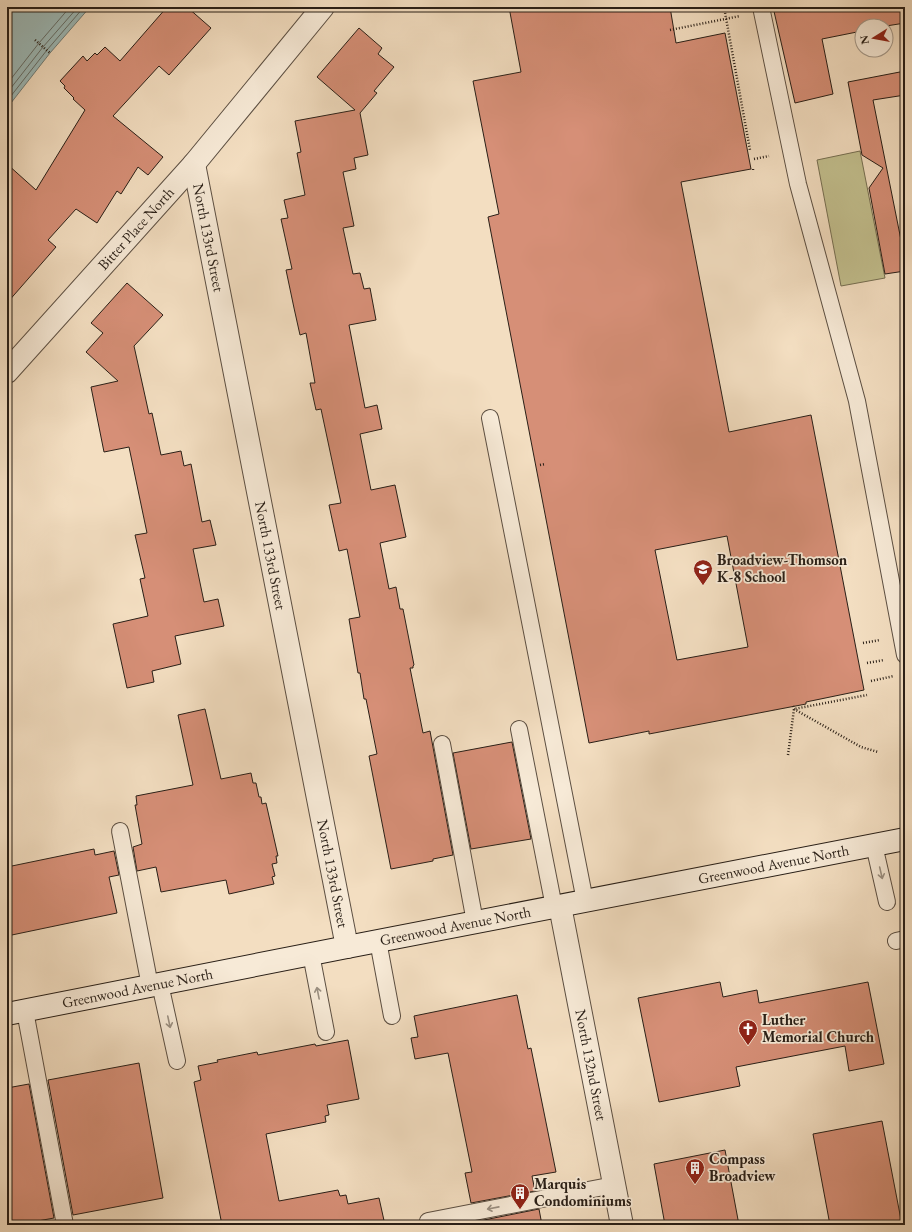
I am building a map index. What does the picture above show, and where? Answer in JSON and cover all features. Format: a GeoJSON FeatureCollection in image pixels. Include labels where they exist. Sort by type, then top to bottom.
{"type":"FeatureCollection","features":[{"type":"Feature","properties":{"kind":"street","name":"Bitter Place North"},"geometry":{"type":"LineString","coordinates":[[7,372],[194,164],[323,7]]}},
{"type":"Feature","properties":{"kind":"street","name":"North 133rd Street"},"geometry":{"type":"LineString","coordinates":[[194,164],[347,947]]}},
{"type":"Feature","properties":{"kind":"street","name":"Greenwood Avenue North"},"geometry":{"type":"LineString","coordinates":[[16,1013],[311,954],[905,839]]}},
{"type":"Feature","properties":{"kind":"street","name":"North 132nd Street"},"geometry":{"type":"LineString","coordinates":[[557,906],[622,1225]]}},
{"type":"Feature","properties":{"kind":"lane"},"geometry":{"type":"LineString","coordinates":[[762,7],[798,184],[858,401],[905,655]]}},
{"type":"Feature","properties":{"kind":"lane"},"geometry":{"type":"LineString","coordinates":[[490,418],[585,901]]}},
{"type":"Feature","properties":{"kind":"lane"},"geometry":{"type":"LineString","coordinates":[[519,729],[557,906]]}},
{"type":"Feature","properties":{"kind":"lane"},"geometry":{"type":"LineString","coordinates":[[442,744],[476,922]]}},
{"type":"Feature","properties":{"kind":"lane"},"geometry":{"type":"LineString","coordinates":[[120,831],[155,985],[177,1061]]}},
{"type":"Feature","properties":{"kind":"lane"},"geometry":{"type":"LineString","coordinates":[[874,845],[887,902]]}},
{"type":"Feature","properties":{"kind":"lane"},"geometry":{"type":"LineString","coordinates":[[378,941],[392,1016]]}},
{"type":"Feature","properties":{"kind":"lane"},"geometry":{"type":"LineString","coordinates":[[311,954],[326,1032]]}},
{"type":"Feature","properties":{"kind":"lane"},"geometry":{"type":"LineString","coordinates":[[16,1013],[65,1225]]}},
{"type":"Feature","properties":{"kind":"lane"},"geometry":{"type":"LineString","coordinates":[[428,1221],[614,1186]]}},
{"type":"Feature","properties":{"kind":"path"},"geometry":{"type":"LineString","coordinates":[[724,7],[728,18],[750,150]]}},
{"type":"Feature","properties":{"kind":"path"},"geometry":{"type":"LineString","coordinates":[[670,30],[728,18]]}},
{"type":"Feature","properties":{"kind":"path"},"geometry":{"type":"LineString","coordinates":[[35,40],[50,53]]}},
{"type":"Feature","properties":{"kind":"path"},"geometry":{"type":"LineString","coordinates":[[540,465],[545,464]]}},
{"type":"Feature","properties":{"kind":"path"},"geometry":{"type":"LineString","coordinates":[[863,643],[885,639]]}},
{"type":"Feature","properties":{"kind":"path"},"geometry":{"type":"LineString","coordinates":[[867,663],[889,659]]}},
{"type":"Feature","properties":{"kind":"path"},"geometry":{"type":"LineString","coordinates":[[871,681],[892,676]]}},
{"type":"Feature","properties":{"kind":"path"},"geometry":{"type":"LineString","coordinates":[[793,708],[867,695]]}},
{"type":"Feature","properties":{"kind":"path"},"geometry":{"type":"LineString","coordinates":[[793,708],[861,747],[878,752]]}},
{"type":"Feature","properties":{"kind":"path"},"geometry":{"type":"LineString","coordinates":[[788,755],[793,708]]}},
{"type":"Feature","properties":{"kind":"shaded area"},"geometry":{"type":"Polygon","coordinates":[[[860,151],[885,278],[841,286],[817,160],[860,151]]]}},
{"type":"Feature","properties":{"kind":"water"},"geometry":{"type":"Polygon","coordinates":[[[7,7],[90,7],[50,53],[7,108],[7,7]]]}},
{"type":"Feature","properties":{"kind":"building"},"geometry":{"type":"Polygon","coordinates":[[[167,7],[187,7],[211,28],[169,75],[159,66],[113,116],[163,157],[148,175],[138,167],[121,194],[117,191],[97,223],[76,209],[48,240],[56,247],[7,303],[7,164],[36,190],[85,110],[73,99],[74,98],[64,88],[65,86],[60,81],[83,56],[87,61],[95,53],[97,55],[105,47],[120,61],[167,7]]]}},
{"type":"Feature","properties":{"kind":"building"},"geometry":{"type":"Polygon","coordinates":[[[509,7],[670,7],[676,43],[725,33],[751,169],[681,182],[729,432],[811,415],[864,690],[806,702],[806,704],[649,734],[649,731],[589,743],[488,217],[499,214],[473,81],[521,72],[509,7]],[[727,536],[655,550],[677,660],[748,647],[727,536]]]}},
{"type":"Feature","properties":{"kind":"building"},"geometry":{"type":"Polygon","coordinates":[[[773,7],[905,7],[905,23],[894,25],[894,18],[854,18],[854,33],[822,39],[833,94],[795,103],[773,7]]]}},
{"type":"Feature","properties":{"kind":"building"},"geometry":{"type":"Polygon","coordinates":[[[359,28],[382,48],[378,54],[394,67],[374,91],[377,93],[360,113],[368,155],[354,158],[356,169],[343,172],[354,226],[343,228],[353,274],[360,273],[364,289],[370,288],[376,320],[349,325],[365,408],[377,405],[382,429],[360,434],[371,490],[395,485],[406,537],[380,543],[389,589],[396,587],[400,609],[403,609],[414,665],[413,668],[410,668],[423,733],[430,731],[453,855],[433,859],[433,861],[391,869],[369,756],[377,754],[366,699],[364,699],[360,673],[358,673],[349,619],[360,617],[347,549],[339,551],[329,505],[341,503],[321,409],[316,410],[310,383],[315,383],[306,333],[300,335],[294,308],[286,270],[292,269],[281,219],[288,218],[284,200],[305,195],[297,153],[301,152],[295,121],[355,110],[317,77],[359,28]]]}},
{"type":"Feature","properties":{"kind":"building"},"geometry":{"type":"Polygon","coordinates":[[[905,71],[905,95],[873,100],[905,260],[905,271],[885,274],[869,188],[883,168],[862,155],[848,82],[905,71]]]}},
{"type":"Feature","properties":{"kind":"building"},"geometry":{"type":"Polygon","coordinates":[[[127,283],[163,315],[134,346],[149,414],[152,413],[161,455],[181,451],[184,466],[191,464],[202,522],[210,520],[216,545],[193,549],[204,602],[218,599],[224,626],[175,636],[181,664],[152,671],[154,682],[127,688],[113,624],[148,616],[140,579],[145,578],[135,535],[147,533],[129,447],[104,452],[91,387],[118,381],[86,352],[103,333],[91,323],[127,283]]]}},
{"type":"Feature","properties":{"kind":"building"},"geometry":{"type":"Polygon","coordinates":[[[205,709],[221,779],[251,773],[253,783],[256,783],[262,804],[266,803],[278,856],[276,856],[277,863],[272,864],[275,876],[272,877],[274,884],[229,894],[226,880],[161,892],[156,867],[137,871],[133,847],[142,844],[135,805],[137,805],[136,796],[193,785],[178,715],[205,709]]]}},
{"type":"Feature","properties":{"kind":"building"},"geometry":{"type":"Polygon","coordinates":[[[512,742],[531,839],[471,849],[453,753],[512,742]]]}},
{"type":"Feature","properties":{"kind":"building"},"geometry":{"type":"Polygon","coordinates":[[[94,849],[95,855],[114,851],[119,875],[109,877],[117,913],[7,936],[7,867],[94,849]]]}},
{"type":"Feature","properties":{"kind":"building"},"geometry":{"type":"Polygon","coordinates":[[[720,982],[723,997],[757,990],[759,1003],[868,982],[884,1064],[849,1071],[845,1046],[736,1067],[740,1086],[659,1102],[638,998],[720,982]]]}},
{"type":"Feature","properties":{"kind":"building"},"geometry":{"type":"Polygon","coordinates":[[[517,995],[528,1049],[531,1048],[556,1172],[532,1176],[535,1191],[471,1203],[465,1173],[472,1172],[448,1053],[415,1059],[411,1038],[418,1037],[414,1016],[517,995]]]}},
{"type":"Feature","properties":{"kind":"building"},"geometry":{"type":"Polygon","coordinates":[[[348,1040],[359,1099],[327,1105],[329,1115],[325,1116],[326,1122],[266,1134],[279,1201],[338,1190],[340,1196],[346,1195],[348,1204],[379,1198],[385,1225],[222,1225],[194,1082],[201,1080],[198,1066],[218,1062],[217,1060],[257,1052],[258,1055],[315,1044],[316,1046],[348,1040]]]}},
{"type":"Feature","properties":{"kind":"building"},"geometry":{"type":"Polygon","coordinates":[[[139,1063],[163,1198],[73,1215],[48,1080],[139,1063]]]}},
{"type":"Feature","properties":{"kind":"building"},"geometry":{"type":"Polygon","coordinates":[[[29,1084],[54,1218],[16,1225],[7,1225],[7,1088],[29,1084]]]}},
{"type":"Feature","properties":{"kind":"building"},"geometry":{"type":"Polygon","coordinates":[[[882,1121],[902,1225],[830,1225],[813,1134],[882,1121]]]}},
{"type":"Feature","properties":{"kind":"building"},"geometry":{"type":"Polygon","coordinates":[[[725,1150],[739,1225],[665,1225],[654,1164],[725,1150]]]}},
{"type":"Feature","properties":{"kind":"building"},"geometry":{"type":"Polygon","coordinates":[[[539,1209],[542,1225],[475,1225],[474,1222],[539,1209]]]}},
{"type":"Feature","properties":{"kind":"place","name":"Broadview-Thomson K-8 School"},"geometry":{"type":"Point","coordinates":[703,586]}},
{"type":"Feature","properties":{"kind":"place","name":"Luther Memorial Church"},"geometry":{"type":"Point","coordinates":[748,1046]}},
{"type":"Feature","properties":{"kind":"place","name":"Compass Broadview"},"geometry":{"type":"Point","coordinates":[695,1185]}},
{"type":"Feature","properties":{"kind":"place","name":"Marquis Condominiums"},"geometry":{"type":"Point","coordinates":[520,1210]}}]}
